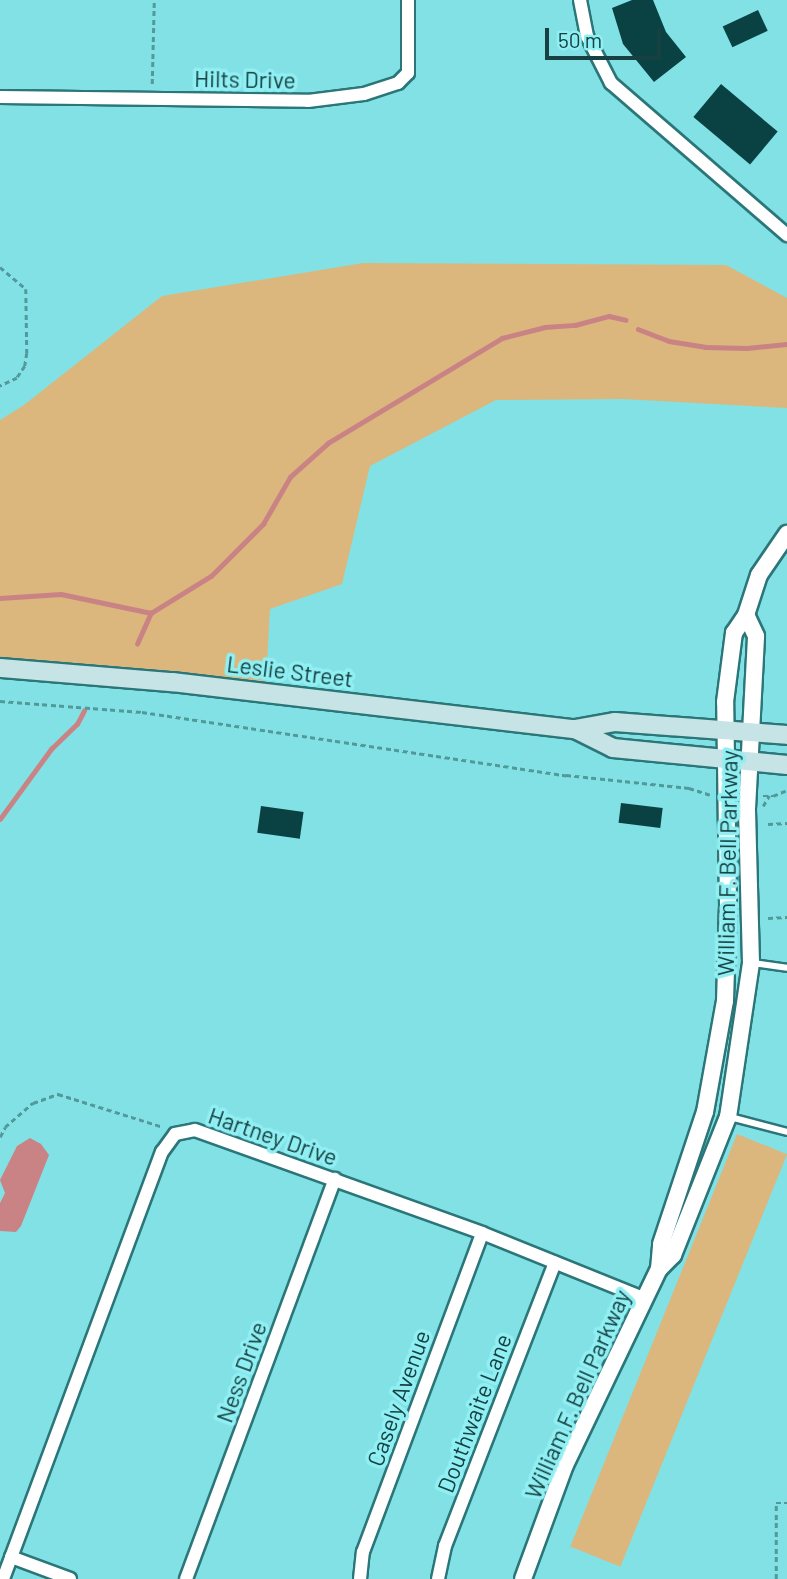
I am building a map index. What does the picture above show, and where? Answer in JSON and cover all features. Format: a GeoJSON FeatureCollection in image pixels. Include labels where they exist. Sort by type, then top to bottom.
{"type":"FeatureCollection","features":[{"type":"Feature","properties":{"kind":"main road","name":"Leslie Street"},"geometry":{"type":"LineString","coordinates":[[0,668],[172,682],[575,729],[615,722],[725,733],[787,735]]}},
{"type":"Feature","properties":{"kind":"main road","name":"Leslie Street"},"geometry":{"type":"LineString","coordinates":[[575,729],[613,748],[787,765]]}},
{"type":"Feature","properties":{"kind":"street","name":"Hilts Drive"},"geometry":{"type":"LineString","coordinates":[[0,97],[331,100],[398,83],[408,74],[411,66],[408,0]]}},
{"type":"Feature","properties":{"kind":"street"},"geometry":{"type":"LineString","coordinates":[[580,0],[587,36],[611,83],[787,235]]}},
{"type":"Feature","properties":{"kind":"street","name":"William F. Bell Parkway"},"geometry":{"type":"LineString","coordinates":[[659,1269],[660,1244],[705,1112],[726,1001],[729,905],[725,733],[734,633],[746,615],[759,575],[787,534]]}},
{"type":"Feature","properties":{"kind":"street","name":"William F. Bell Parkway"},"geometry":{"type":"LineString","coordinates":[[523,1579],[565,1465],[659,1269],[673,1255],[728,1116],[751,963],[747,809],[756,636],[746,615]]}},
{"type":"Feature","properties":{"kind":"street"},"geometry":{"type":"LineString","coordinates":[[705,1112],[728,1116]]}},
{"type":"Feature","properties":{"kind":"street","name":"Hartney Drive"},"geometry":{"type":"LineString","coordinates":[[3,1579],[162,1152],[175,1134],[195,1130],[482,1233],[645,1299]]}},
{"type":"Feature","properties":{"kind":"street","name":"Ness Drive"},"geometry":{"type":"LineString","coordinates":[[186,1579],[335,1180]]}},
{"type":"Feature","properties":{"kind":"street","name":"Casely Avenue"},"geometry":{"type":"LineString","coordinates":[[360,1579],[363,1552],[482,1233]]}},
{"type":"Feature","properties":{"kind":"street","name":"Douthwaite Lane"},"geometry":{"type":"LineString","coordinates":[[438,1579],[445,1546],[555,1263]]}},
{"type":"Feature","properties":{"kind":"street"},"geometry":{"type":"LineString","coordinates":[[11,1557],[70,1579]]}},
{"type":"Feature","properties":{"kind":"lane"},"geometry":{"type":"LineString","coordinates":[[751,963],[787,968]]}},
{"type":"Feature","properties":{"kind":"lane"},"geometry":{"type":"LineString","coordinates":[[728,1116],[787,1132]]}},
{"type":"Feature","properties":{"kind":"path"},"geometry":{"type":"LineString","coordinates":[[152,99],[155,0]]}},
{"type":"Feature","properties":{"kind":"path"},"geometry":{"type":"LineString","coordinates":[[0,267],[26,289],[27,353],[17,378],[0,386]]}},
{"type":"Feature","properties":{"kind":"path"},"geometry":{"type":"LineString","coordinates":[[0,701],[142,712],[483,763],[708,792]]}},
{"type":"Feature","properties":{"kind":"path"},"geometry":{"type":"LineString","coordinates":[[764,796],[773,796],[787,790]]}},
{"type":"Feature","properties":{"kind":"path"},"geometry":{"type":"LineString","coordinates":[[768,824],[787,823]]}},
{"type":"Feature","properties":{"kind":"path"},"geometry":{"type":"LineString","coordinates":[[768,918],[787,917]]}},
{"type":"Feature","properties":{"kind":"path"},"geometry":{"type":"LineString","coordinates":[[0,1138],[5,1127],[33,1104],[58,1094],[155,1123],[175,1134]]}},
{"type":"Feature","properties":{"kind":"path"},"geometry":{"type":"LineString","coordinates":[[776,1579],[776,1503],[787,1503]]}},
{"type":"Feature","properties":{"kind":"shaded area"},"geometry":{"type":"Polygon","coordinates":[[[363,263],[726,265],[787,298],[787,408],[623,399],[496,400],[370,466],[342,584],[270,609],[266,681],[0,664],[0,420],[24,405],[162,296],[363,263]]]}},
{"type":"Feature","properties":{"kind":"shaded area"},"geometry":{"type":"Polygon","coordinates":[[[737,1134],[787,1154],[620,1567],[570,1547],[737,1134]]]}},
{"type":"Feature","properties":{"kind":"shaded area"},"geometry":{"type":"Polygon","coordinates":[[[30,1138],[41,1144],[49,1155],[21,1226],[16,1232],[0,1231],[0,1203],[5,1193],[0,1180],[17,1146],[30,1138]]]}},
{"type":"Feature","properties":{"kind":"building"},"geometry":{"type":"Polygon","coordinates":[[[632,0],[653,0],[666,32],[686,57],[654,82],[623,44],[612,8],[632,0]]]}},
{"type":"Feature","properties":{"kind":"building"},"geometry":{"type":"Polygon","coordinates":[[[758,10],[768,31],[732,47],[723,26],[758,10]]]}},
{"type":"Feature","properties":{"kind":"building"},"geometry":{"type":"Polygon","coordinates":[[[721,84],[778,132],[750,165],[693,117],[721,84]]]}},
{"type":"Feature","properties":{"kind":"building"},"geometry":{"type":"Polygon","coordinates":[[[621,803],[663,808],[660,828],[619,823],[621,803]]]}},
{"type":"Feature","properties":{"kind":"building"},"geometry":{"type":"Polygon","coordinates":[[[261,806],[304,812],[300,839],[257,833],[261,806]]]}},
{"type":"Feature","properties":{"kind":"waterway"},"geometry":{"type":"LineString","coordinates":[[137,644],[151,613],[211,576],[263,524],[290,477],[328,443],[502,338],[545,327],[575,325],[609,316],[626,320]]}},
{"type":"Feature","properties":{"kind":"waterway"},"geometry":{"type":"LineString","coordinates":[[638,329],[669,341],[705,347],[747,348],[787,344]]}},
{"type":"Feature","properties":{"kind":"waterway"},"geometry":{"type":"LineString","coordinates":[[0,598],[61,594],[151,613]]}},
{"type":"Feature","properties":{"kind":"waterway"},"geometry":{"type":"LineString","coordinates":[[0,819],[51,749],[77,724],[84,711]]}}]}
